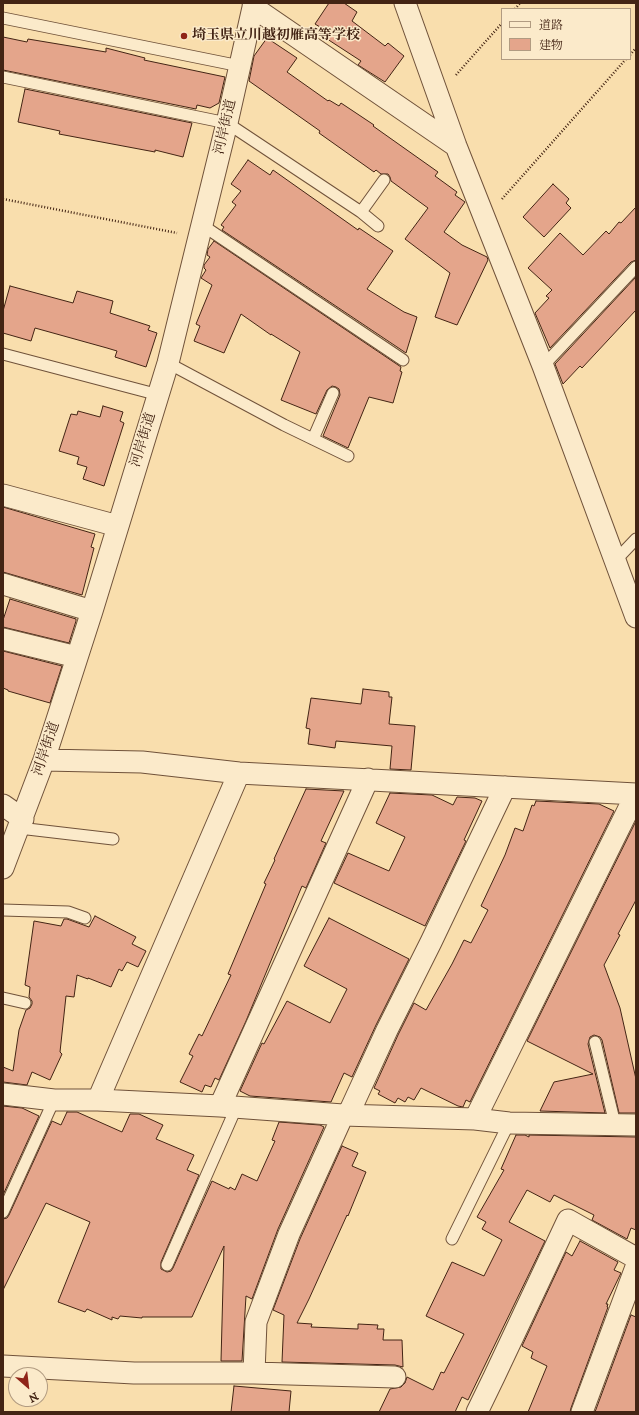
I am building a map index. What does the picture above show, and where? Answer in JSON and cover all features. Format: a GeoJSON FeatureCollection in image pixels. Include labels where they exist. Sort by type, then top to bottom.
{"type":"FeatureCollection","features":[{"type":"Feature","properties":{"kind":"street"},"geometry":{"type":"LineString","coordinates":[[405,3],[456,146],[543,366],[636,617]]}},
{"type":"Feature","properties":{"kind":"street"},"geometry":{"type":"LineString","coordinates":[[254,5],[456,146]]}},
{"type":"Feature","properties":{"kind":"street","name":"河岸街道"},"geometry":{"type":"LineString","coordinates":[[3,868],[44,760],[159,395],[227,123],[254,5]]}},
{"type":"Feature","properties":{"kind":"street"},"geometry":{"type":"LineString","coordinates":[[3,495],[118,526]]}},
{"type":"Feature","properties":{"kind":"street"},"geometry":{"type":"LineString","coordinates":[[3,584],[92,611]]}},
{"type":"Feature","properties":{"kind":"street"},"geometry":{"type":"LineString","coordinates":[[3,639],[77,657]]}},
{"type":"Feature","properties":{"kind":"street"},"geometry":{"type":"LineString","coordinates":[[44,760],[142,762],[239,773],[636,794],[475,1118]]}},
{"type":"Feature","properties":{"kind":"street"},"geometry":{"type":"LineString","coordinates":[[98,1100],[239,773]]}},
{"type":"Feature","properties":{"kind":"street"},"geometry":{"type":"LineString","coordinates":[[228,1107],[368,779]]}},
{"type":"Feature","properties":{"kind":"street"},"geometry":{"type":"LineString","coordinates":[[254,1373],[256,1322],[289,1234],[387,1030],[432,942],[505,787]]}},
{"type":"Feature","properties":{"kind":"street"},"geometry":{"type":"LineString","coordinates":[[3,805],[21,823]]}},
{"type":"Feature","properties":{"kind":"street"},"geometry":{"type":"LineString","coordinates":[[3,1094],[54,1100],[98,1100],[346,1115],[475,1118],[509,1123],[636,1125]]}},
{"type":"Feature","properties":{"kind":"street"},"geometry":{"type":"LineString","coordinates":[[477,1412],[568,1220],[636,1258]]}},
{"type":"Feature","properties":{"kind":"street"},"geometry":{"type":"LineString","coordinates":[[582,1412],[636,1267]]}},
{"type":"Feature","properties":{"kind":"street"},"geometry":{"type":"LineString","coordinates":[[3,1366],[134,1373],[254,1373],[395,1377]]}},
{"type":"Feature","properties":{"kind":"lane"},"geometry":{"type":"LineString","coordinates":[[3,18],[240,66]]}},
{"type":"Feature","properties":{"kind":"lane"},"geometry":{"type":"LineString","coordinates":[[3,77],[227,123],[361,212],[378,226]]}},
{"type":"Feature","properties":{"kind":"lane"},"geometry":{"type":"LineString","coordinates":[[361,212],[384,180]]}},
{"type":"Feature","properties":{"kind":"lane"},"geometry":{"type":"LineString","coordinates":[[200,231],[403,360]]}},
{"type":"Feature","properties":{"kind":"lane"},"geometry":{"type":"LineString","coordinates":[[543,366],[636,267]]}},
{"type":"Feature","properties":{"kind":"lane"},"geometry":{"type":"LineString","coordinates":[[3,354],[159,395]]}},
{"type":"Feature","properties":{"kind":"lane"},"geometry":{"type":"LineString","coordinates":[[168,363],[284,425],[348,456]]}},
{"type":"Feature","properties":{"kind":"lane"},"geometry":{"type":"LineString","coordinates":[[313,439],[333,393]]}},
{"type":"Feature","properties":{"kind":"lane"},"geometry":{"type":"LineString","coordinates":[[615,561],[636,539]]}},
{"type":"Feature","properties":{"kind":"lane"},"geometry":{"type":"LineString","coordinates":[[21,823],[113,839]]}},
{"type":"Feature","properties":{"kind":"lane"},"geometry":{"type":"LineString","coordinates":[[3,910],[68,912],[86,918]]}},
{"type":"Feature","properties":{"kind":"lane"},"geometry":{"type":"LineString","coordinates":[[3,998],[25,1003]]}},
{"type":"Feature","properties":{"kind":"lane"},"geometry":{"type":"LineString","coordinates":[[595,1042],[615,1124]]}},
{"type":"Feature","properties":{"kind":"lane"},"geometry":{"type":"LineString","coordinates":[[3,1212],[54,1100]]}},
{"type":"Feature","properties":{"kind":"lane"},"geometry":{"type":"LineString","coordinates":[[167,1265],[228,1107]]}},
{"type":"Feature","properties":{"kind":"lane"},"geometry":{"type":"LineString","coordinates":[[452,1239],[509,1123]]}},
{"type":"Feature","properties":{"kind":"path"},"geometry":{"type":"LineString","coordinates":[[438,95],[501,24]]}},
{"type":"Feature","properties":{"kind":"path"},"geometry":{"type":"LineString","coordinates":[[484,219],[625,60]]}},
{"type":"Feature","properties":{"kind":"path"},"geometry":{"type":"LineString","coordinates":[[3,199],[200,231]]}},
{"type":"Feature","properties":{"kind":"building"},"geometry":{"type":"Polygon","coordinates":[[[329,3],[344,3],[357,12],[352,21],[385,46],[388,43],[404,56],[385,82],[358,65],[361,61],[321,35],[325,30],[315,24],[329,3]]]}},
{"type":"Feature","properties":{"kind":"building"},"geometry":{"type":"Polygon","coordinates":[[[3,37],[27,42],[28,39],[106,52],[106,48],[145,58],[144,60],[225,77],[219,103],[210,108],[197,105],[196,109],[3,70],[3,37]]]}},
{"type":"Feature","properties":{"kind":"building"},"geometry":{"type":"Polygon","coordinates":[[[267,38],[297,58],[287,72],[328,101],[329,100],[339,106],[341,103],[374,125],[373,126],[438,172],[435,176],[457,192],[455,195],[465,202],[444,232],[462,245],[487,257],[488,260],[457,325],[435,317],[450,273],[405,239],[428,208],[391,181],[388,174],[381,174],[376,170],[374,172],[319,133],[320,131],[249,81],[254,56],[267,38]]]}},
{"type":"Feature","properties":{"kind":"building"},"geometry":{"type":"Polygon","coordinates":[[[25,89],[192,123],[183,157],[155,150],[155,152],[59,134],[60,131],[18,122],[25,89]]]}},
{"type":"Feature","properties":{"kind":"building"},"geometry":{"type":"Polygon","coordinates":[[[248,160],[270,175],[273,170],[358,230],[359,228],[393,251],[367,289],[404,312],[417,317],[406,353],[222,230],[224,227],[221,225],[236,205],[232,202],[241,191],[231,184],[248,160]]]}},
{"type":"Feature","properties":{"kind":"building"},"geometry":{"type":"Polygon","coordinates":[[[553,184],[569,199],[566,203],[571,208],[544,237],[523,217],[553,184]]]}},
{"type":"Feature","properties":{"kind":"building"},"geometry":{"type":"Polygon","coordinates":[[[636,207],[636,260],[631,262],[550,348],[535,313],[549,298],[546,296],[552,290],[528,268],[560,233],[583,255],[606,231],[609,234],[619,222],[621,223],[636,207]]]}},
{"type":"Feature","properties":{"kind":"building"},"geometry":{"type":"Polygon","coordinates":[[[214,241],[401,367],[400,371],[402,372],[393,403],[369,397],[348,448],[323,436],[340,395],[339,389],[332,386],[327,390],[316,414],[281,400],[300,352],[271,335],[241,314],[224,353],[194,341],[200,326],[196,324],[212,285],[201,278],[206,270],[204,265],[210,257],[207,255],[208,249],[214,241]]]}},
{"type":"Feature","properties":{"kind":"building"},"geometry":{"type":"Polygon","coordinates":[[[636,277],[636,310],[582,368],[580,366],[563,384],[555,364],[636,277]]]}},
{"type":"Feature","properties":{"kind":"building"},"geometry":{"type":"Polygon","coordinates":[[[10,286],[73,303],[77,291],[113,301],[110,313],[150,326],[148,330],[157,333],[146,367],[115,357],[117,351],[35,328],[31,341],[3,333],[3,311],[10,286]]]}},
{"type":"Feature","properties":{"kind":"building"},"geometry":{"type":"Polygon","coordinates":[[[103,406],[123,412],[120,421],[124,423],[104,486],[83,479],[87,467],[77,464],[79,457],[59,451],[71,414],[77,415],[78,411],[100,417],[103,406]]]}},
{"type":"Feature","properties":{"kind":"building"},"geometry":{"type":"Polygon","coordinates":[[[3,507],[95,534],[91,547],[94,548],[82,595],[3,572],[3,507]]]}},
{"type":"Feature","properties":{"kind":"building"},"geometry":{"type":"Polygon","coordinates":[[[10,599],[76,619],[69,643],[3,627],[3,620],[10,599]]]}},
{"type":"Feature","properties":{"kind":"building"},"geometry":{"type":"Polygon","coordinates":[[[3,651],[62,666],[50,703],[8,691],[3,688],[3,651]]]}},
{"type":"Feature","properties":{"kind":"building"},"geometry":{"type":"Polygon","coordinates":[[[363,689],[389,692],[389,697],[392,697],[389,724],[415,726],[411,770],[390,769],[392,746],[336,741],[335,748],[308,744],[310,729],[306,728],[311,698],[361,704],[363,689]]]}},
{"type":"Feature","properties":{"kind":"building"},"geometry":{"type":"Polygon","coordinates":[[[306,789],[344,791],[321,841],[326,843],[306,888],[302,886],[246,1021],[219,1080],[215,1078],[211,1087],[205,1085],[202,1092],[180,1082],[193,1056],[189,1054],[199,1034],[202,1036],[231,975],[228,974],[266,884],[264,883],[306,789]]]}},
{"type":"Feature","properties":{"kind":"building"},"geometry":{"type":"Polygon","coordinates":[[[390,793],[432,795],[453,805],[457,797],[475,798],[482,801],[464,840],[466,841],[425,926],[334,883],[348,853],[389,871],[405,837],[376,823],[390,793]]]}},
{"type":"Feature","properties":{"kind":"building"},"geometry":{"type":"Polygon","coordinates":[[[536,801],[599,804],[614,811],[470,1102],[466,1100],[463,1107],[458,1106],[421,1088],[414,1100],[408,1097],[405,1102],[398,1098],[395,1103],[378,1094],[380,1091],[374,1088],[398,1035],[414,1003],[426,1010],[464,940],[471,943],[488,910],[481,906],[505,855],[515,828],[523,831],[532,805],[534,806],[536,801]]]}},
{"type":"Feature","properties":{"kind":"building"},"geometry":{"type":"Polygon","coordinates":[[[636,821],[636,900],[604,965],[620,1008],[636,1079],[636,1113],[619,1113],[602,1040],[600,1037],[594,1035],[590,1037],[588,1044],[605,1113],[540,1111],[554,1082],[593,1074],[527,1041],[636,821]]]}},
{"type":"Feature","properties":{"kind":"building"},"geometry":{"type":"Polygon","coordinates":[[[95,916],[136,937],[132,944],[146,951],[138,967],[127,962],[122,971],[119,969],[111,987],[77,975],[74,997],[66,996],[60,1052],[62,1054],[50,1080],[32,1072],[27,1085],[3,1082],[3,1067],[13,1071],[19,1030],[26,1010],[30,1008],[32,1004],[29,997],[30,987],[25,985],[34,921],[61,926],[64,919],[67,919],[89,927],[95,916]]]}},
{"type":"Feature","properties":{"kind":"building"},"geometry":{"type":"Polygon","coordinates":[[[329,918],[409,959],[352,1077],[344,1073],[331,1102],[250,1096],[240,1091],[262,1043],[264,1044],[287,1001],[330,1023],[347,989],[304,966],[329,918]]]}},
{"type":"Feature","properties":{"kind":"building"},"geometry":{"type":"Polygon","coordinates":[[[3,1106],[22,1108],[39,1116],[3,1195],[3,1106]]]}},
{"type":"Feature","properties":{"kind":"building"},"geometry":{"type":"Polygon","coordinates":[[[67,1112],[77,1112],[122,1132],[130,1114],[139,1114],[163,1125],[156,1139],[194,1155],[187,1170],[199,1175],[161,1262],[161,1269],[167,1272],[171,1271],[173,1268],[212,1181],[229,1189],[230,1187],[235,1190],[242,1174],[257,1181],[275,1141],[272,1140],[279,1122],[320,1125],[324,1127],[278,1229],[252,1299],[246,1296],[242,1361],[221,1361],[224,1246],[192,1317],[142,1318],[120,1316],[118,1319],[112,1317],[112,1320],[87,1309],[85,1312],[58,1302],[90,1222],[46,1203],[3,1290],[3,1219],[7,1218],[9,1215],[52,1121],[61,1125],[67,1112]]]}},
{"type":"Feature","properties":{"kind":"building"},"geometry":{"type":"Polygon","coordinates":[[[516,1135],[525,1135],[529,1137],[529,1135],[636,1137],[636,1230],[631,1228],[627,1239],[592,1220],[594,1215],[554,1195],[550,1202],[527,1190],[509,1222],[545,1241],[468,1400],[462,1397],[455,1412],[379,1412],[390,1389],[401,1387],[405,1383],[407,1377],[433,1390],[441,1372],[444,1373],[464,1334],[426,1316],[452,1262],[484,1276],[502,1240],[482,1229],[486,1222],[477,1217],[504,1170],[501,1169],[516,1135]]]}},
{"type":"Feature","properties":{"kind":"building"},"geometry":{"type":"Polygon","coordinates":[[[342,1146],[358,1153],[352,1166],[366,1172],[348,1216],[347,1215],[297,1323],[312,1324],[311,1327],[358,1329],[358,1324],[378,1325],[377,1329],[384,1329],[383,1340],[402,1340],[403,1367],[395,1365],[282,1362],[284,1315],[273,1310],[300,1239],[342,1146]]]}},
{"type":"Feature","properties":{"kind":"building"},"geometry":{"type":"Polygon","coordinates":[[[580,1241],[618,1262],[614,1270],[621,1273],[606,1304],[608,1304],[608,1307],[570,1412],[528,1412],[547,1366],[531,1358],[533,1352],[522,1346],[566,1252],[572,1256],[580,1241]]]}},
{"type":"Feature","properties":{"kind":"building"},"geometry":{"type":"Polygon","coordinates":[[[631,1315],[636,1317],[636,1412],[595,1412],[631,1315]]]}},
{"type":"Feature","properties":{"kind":"building"},"geometry":{"type":"Polygon","coordinates":[[[234,1386],[291,1391],[289,1412],[231,1412],[234,1386]]]}},
{"type":"Feature","properties":{"kind":"place","name":"埼玉県立川越初雁高等学校"},"geometry":{"type":"Point","coordinates":[184,36]}}]}
